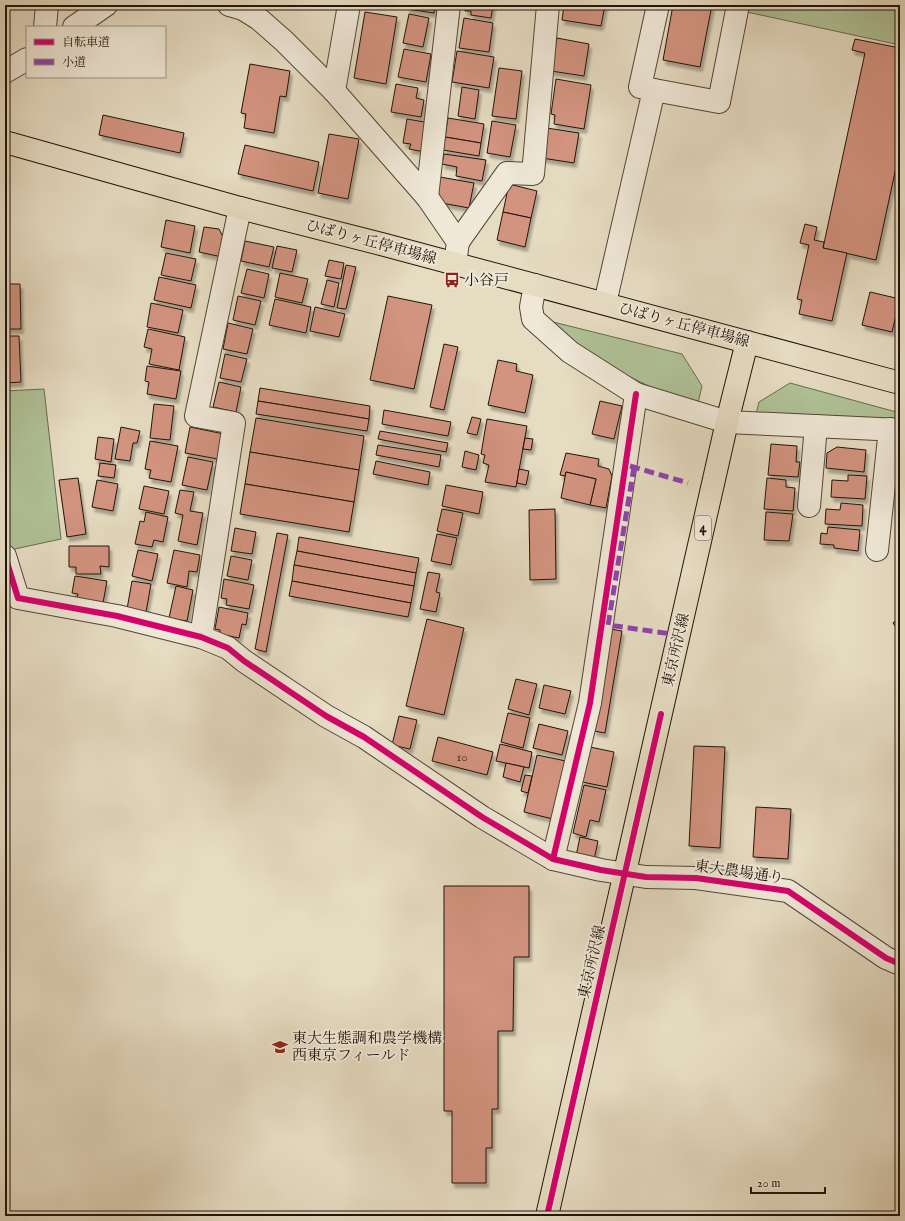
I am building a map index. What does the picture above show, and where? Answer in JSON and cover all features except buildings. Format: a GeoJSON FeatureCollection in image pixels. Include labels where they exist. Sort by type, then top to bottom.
{"type":"FeatureCollection","features":[{"type":"Feature","properties":{"kind":"main road","name":"ひばりヶ丘停車場線"},"geometry":{"type":"LineString","coordinates":[[5,142],[240,208],[605,303],[900,384]]}},
{"type":"Feature","properties":{"kind":"main road","name":"東京所沢線"},"geometry":{"type":"LineString","coordinates":[[547,1216],[727,422],[747,342]]}},
{"type":"Feature","properties":{"kind":"street"},"geometry":{"type":"LineString","coordinates":[[45,26],[47,5]]}},
{"type":"Feature","properties":{"kind":"street"},"geometry":{"type":"LineString","coordinates":[[75,26],[106,5]]}},
{"type":"Feature","properties":{"kind":"street"},"geometry":{"type":"LineString","coordinates":[[228,5],[260,12],[284,41],[334,91],[427,197],[458,242]]}},
{"type":"Feature","properties":{"kind":"street"},"geometry":{"type":"LineString","coordinates":[[334,91],[349,5]]}},
{"type":"Feature","properties":{"kind":"street"},"geometry":{"type":"LineString","coordinates":[[427,197],[449,5]]}},
{"type":"Feature","properties":{"kind":"street"},"geometry":{"type":"LineString","coordinates":[[455,264],[458,242],[507,173],[533,174],[548,5]]}},
{"type":"Feature","properties":{"kind":"street"},"geometry":{"type":"LineString","coordinates":[[658,5],[640,87],[718,102],[738,5]]}},
{"type":"Feature","properties":{"kind":"street"},"geometry":{"type":"LineString","coordinates":[[5,72],[26,60]]}},
{"type":"Feature","properties":{"kind":"street"},"geometry":{"type":"LineString","coordinates":[[605,303],[654,90]]}},
{"type":"Feature","properties":{"kind":"street"},"geometry":{"type":"LineString","coordinates":[[201,637],[234,423],[196,416],[240,208]]}},
{"type":"Feature","properties":{"kind":"street"},"geometry":{"type":"LineString","coordinates":[[535,285],[530,307],[533,319],[570,352],[636,394],[727,422],[895,430],[877,550]]}},
{"type":"Feature","properties":{"kind":"street"},"geometry":{"type":"LineString","coordinates":[[553,859],[590,703],[636,394]]}},
{"type":"Feature","properties":{"kind":"street"},"geometry":{"type":"LineString","coordinates":[[809,506],[816,426]]}},
{"type":"Feature","properties":{"kind":"street","name":"東大農場通り"},"geometry":{"type":"LineString","coordinates":[[5,556],[18,598],[117,616],[201,637],[228,648],[244,661],[326,716],[364,737],[482,817],[553,859],[646,877],[696,878],[788,891],[886,958],[900,964]]}},
{"type":"Feature","properties":{"kind":"green space"},"geometry":{"type":"Polygon","coordinates":[[[743,5],[900,5],[900,45],[742,11],[743,5]]]}},
{"type":"Feature","properties":{"kind":"green space"},"geometry":{"type":"Polygon","coordinates":[[[549,321],[682,354],[702,386],[698,403],[655,389],[603,364],[549,321]]]}},
{"type":"Feature","properties":{"kind":"green space"},"geometry":{"type":"Polygon","coordinates":[[[790,383],[900,413],[900,419],[756,414],[759,402],[790,383]]]}},
{"type":"Feature","properties":{"kind":"green space"},"geometry":{"type":"Polygon","coordinates":[[[44,389],[61,539],[10,550],[5,532],[5,391],[44,389]]]}},
{"type":"Feature","properties":{"kind":"marked path"},"geometry":{"type":"LineString","coordinates":[[630,466],[688,483]]}},
{"type":"Feature","properties":{"kind":"marked path"},"geometry":{"type":"LineString","coordinates":[[634,467],[608,625],[679,635]]}},
{"type":"Feature","properties":{"kind":"cycle path"},"geometry":{"type":"LineString","coordinates":[[553,859],[590,703],[636,394]]}},
{"type":"Feature","properties":{"kind":"cycle path"},"geometry":{"type":"LineString","coordinates":[[5,556],[18,598],[117,616],[201,637],[228,648],[244,661],[326,716],[364,737],[482,817],[553,859],[601,870],[646,877],[696,878],[788,891],[886,958],[900,964]]}},
{"type":"Feature","properties":{"kind":"cycle path"},"geometry":{"type":"LineString","coordinates":[[547,1216],[661,714]]}},
{"type":"Feature","properties":{"kind":"place","name":"小谷戸"},"geometry":{"type":"Point","coordinates":[452,280]}},
{"type":"Feature","properties":{"kind":"place","name":"東大生態調和農学機構 西東京フィールド"},"geometry":{"type":"Point","coordinates":[280,1047]}}]}
